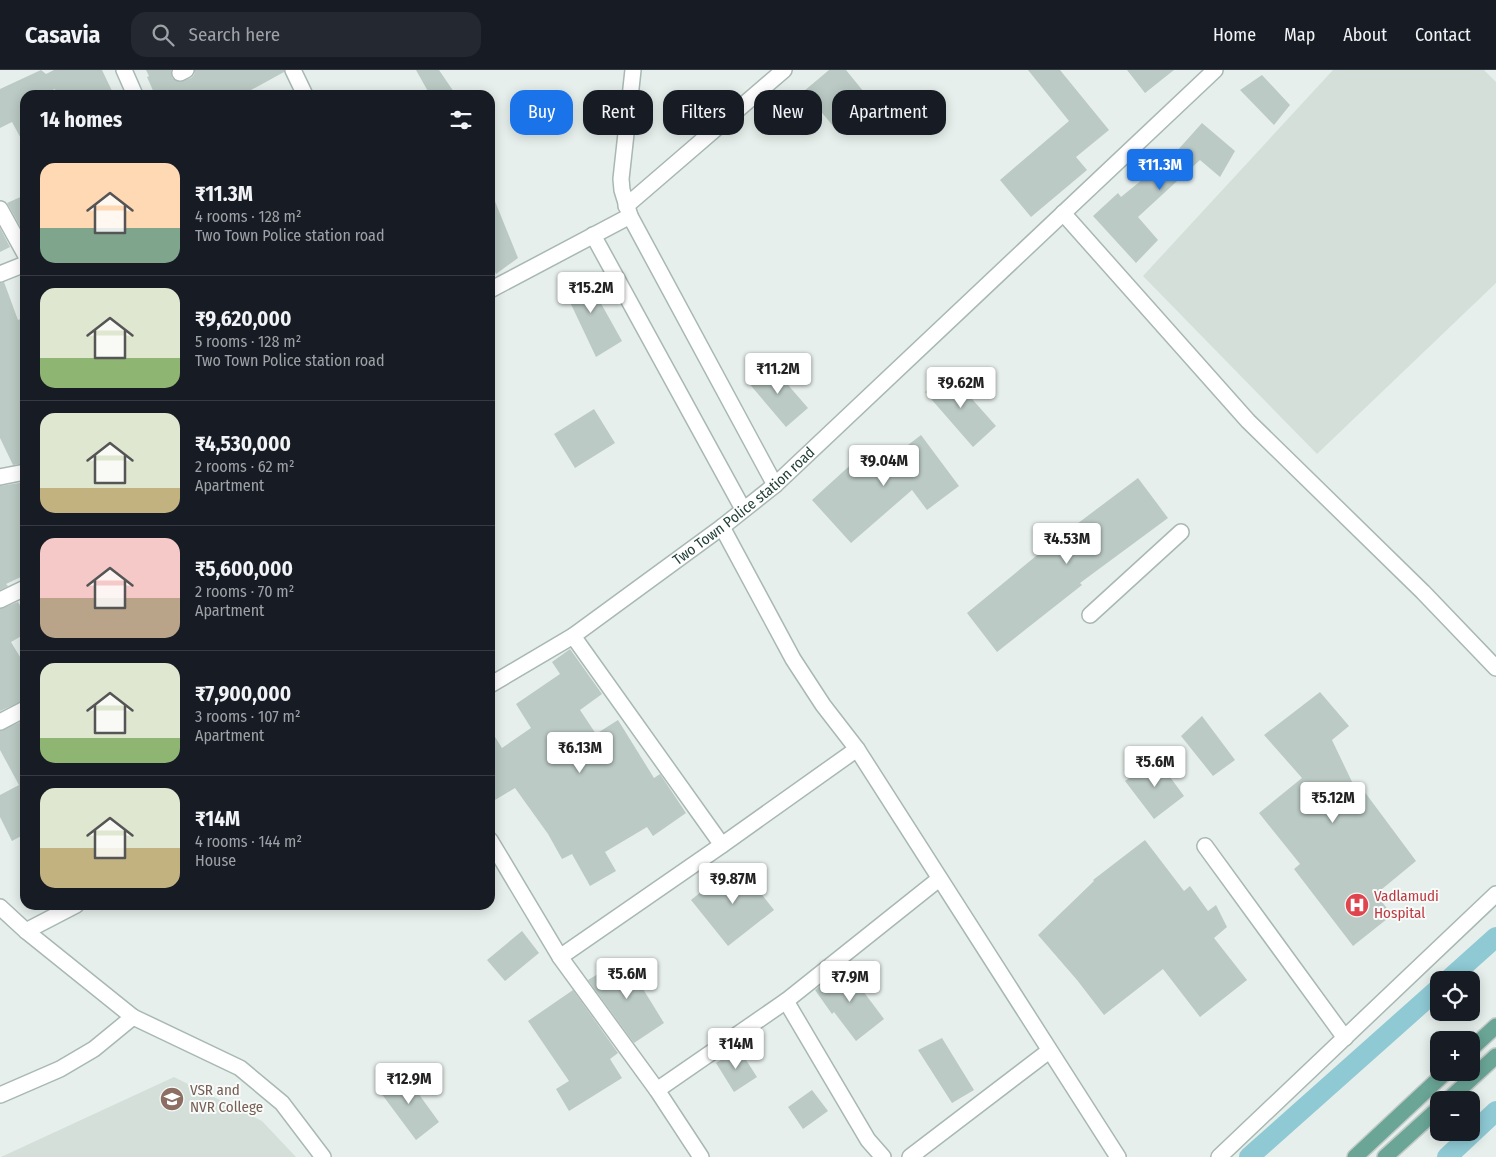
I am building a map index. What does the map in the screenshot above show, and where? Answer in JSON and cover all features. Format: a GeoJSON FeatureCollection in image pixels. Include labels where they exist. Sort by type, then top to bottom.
{"type":"FeatureCollection","features":[{"type":"Feature","properties":{"kind":"main road"},"geometry":{"type":"LineString","coordinates":[[1480,1041],[1496,1026]]}},
{"type":"Feature","properties":{"kind":"main road"},"geometry":{"type":"LineString","coordinates":[[1458,1091],[1496,1056]]}},
{"type":"Feature","properties":{"kind":"main road"},"geometry":{"type":"LineString","coordinates":[[1355,1157],[1436,1081]]}},
{"type":"Feature","properties":{"kind":"main road"},"geometry":{"type":"LineString","coordinates":[[1385,1157],[1430,1116]]}},
{"type":"Feature","properties":{"kind":"street"},"geometry":{"type":"LineString","coordinates":[[124,70],[133,90]]}},
{"type":"Feature","properties":{"kind":"street"},"geometry":{"type":"LineString","coordinates":[[293,70],[303,90]]}},
{"type":"Feature","properties":{"kind":"street"},"geometry":{"type":"LineString","coordinates":[[633,70],[621,179],[626,214],[775,485]]}},
{"type":"Feature","properties":{"kind":"street"},"geometry":{"type":"LineString","coordinates":[[495,287],[596,233],[626,214],[784,70]]}},
{"type":"Feature","properties":{"kind":"street","name":"Two Town Police station road"},"geometry":{"type":"LineString","coordinates":[[495,682],[573,636],[722,527],[775,485],[1214,70]]}},
{"type":"Feature","properties":{"kind":"street"},"geometry":{"type":"LineString","coordinates":[[0,209],[20,245]]}},
{"type":"Feature","properties":{"kind":"street"},"geometry":{"type":"LineString","coordinates":[[1063,212],[1248,421],[1423,592],[1496,668]]}},
{"type":"Feature","properties":{"kind":"street"},"geometry":{"type":"LineString","coordinates":[[596,233],[743,509]]}},
{"type":"Feature","properties":{"kind":"street"},"geometry":{"type":"LineString","coordinates":[[0,274],[20,266]]}},
{"type":"Feature","properties":{"kind":"street"},"geometry":{"type":"LineString","coordinates":[[0,477],[20,473]]}},
{"type":"Feature","properties":{"kind":"street"},"geometry":{"type":"LineString","coordinates":[[722,527],[792,659],[823,705],[857,749],[1118,1157]]}},
{"type":"Feature","properties":{"kind":"street"},"geometry":{"type":"LineString","coordinates":[[1090,615],[1180,532]]}},
{"type":"Feature","properties":{"kind":"street"},"geometry":{"type":"LineString","coordinates":[[0,600],[20,590]]}},
{"type":"Feature","properties":{"kind":"street"},"geometry":{"type":"LineString","coordinates":[[573,636],[722,845]]}},
{"type":"Feature","properties":{"kind":"street"},"geometry":{"type":"LineString","coordinates":[[0,722],[20,712]]}},
{"type":"Feature","properties":{"kind":"street"},"geometry":{"type":"LineString","coordinates":[[560,957],[857,749]]}},
{"type":"Feature","properties":{"kind":"street"},"geometry":{"type":"LineString","coordinates":[[1205,846],[1345,1038]]}},
{"type":"Feature","properties":{"kind":"street"},"geometry":{"type":"LineString","coordinates":[[495,848],[560,957],[657,1090],[701,1157]]}},
{"type":"Feature","properties":{"kind":"street"},"geometry":{"type":"LineString","coordinates":[[657,1090],[786,1001],[939,879]]}},
{"type":"Feature","properties":{"kind":"street"},"geometry":{"type":"LineString","coordinates":[[1220,1157],[1496,894]]}},
{"type":"Feature","properties":{"kind":"street"},"geometry":{"type":"LineString","coordinates":[[0,907],[26,931],[133,1017],[240,1068],[282,1103],[324,1157]]}},
{"type":"Feature","properties":{"kind":"street"},"geometry":{"type":"LineString","coordinates":[[26,931],[66,910]]}},
{"type":"Feature","properties":{"kind":"street"},"geometry":{"type":"LineString","coordinates":[[786,1001],[868,1140],[883,1157]]}},
{"type":"Feature","properties":{"kind":"street"},"geometry":{"type":"LineString","coordinates":[[0,1095],[60,1069],[94,1049],[133,1017]]}},
{"type":"Feature","properties":{"kind":"street"},"geometry":{"type":"LineString","coordinates":[[910,1157],[1049,1051]]}},
{"type":"Feature","properties":{"kind":"shaded area"},"geometry":{"type":"Polygon","coordinates":[[[1333,70],[1484,70],[1496,82],[1496,283],[1317,454],[1143,276],[1333,70]]]}},
{"type":"Feature","properties":{"kind":"shaded area","name":"VSR and NVR College"},"geometry":{"type":"Polygon","coordinates":[[[174,1077],[262,1121],[296,1157],[1,1157],[174,1077]]]}},
{"type":"Feature","properties":{"kind":"building"},"geometry":{"type":"Polygon","coordinates":[[[41,70],[46,74],[54,70],[102,70],[112,90],[20,90],[20,137],[12,122],[0,128],[0,89],[41,70]]]}},
{"type":"Feature","properties":{"kind":"building"},"geometry":{"type":"Polygon","coordinates":[[[146,70],[171,70],[172,78],[180,82],[191,78],[195,70],[284,70],[284,72],[251,90],[153,90],[147,77],[149,76],[146,70]]]}},
{"type":"Feature","properties":{"kind":"building"},"geometry":{"type":"Polygon","coordinates":[[[416,70],[439,70],[453,90],[427,90],[416,70]]]}},
{"type":"Feature","properties":{"kind":"building"},"geometry":{"type":"Polygon","coordinates":[[[829,70],[846,70],[862,90],[832,90],[832,125],[822,113],[822,90],[805,90],[829,70]]]}},
{"type":"Feature","properties":{"kind":"building"},"geometry":{"type":"Polygon","coordinates":[[[1028,70],[1060,70],[1109,130],[1076,157],[1087,170],[1031,217],[1000,180],[1069,121],[1028,70]]]}},
{"type":"Feature","properties":{"kind":"building"},"geometry":{"type":"Polygon","coordinates":[[[1127,70],[1174,70],[1145,93],[1127,70]]]}},
{"type":"Feature","properties":{"kind":"building"},"geometry":{"type":"Polygon","coordinates":[[[1262,75],[1290,105],[1274,125],[1240,90],[1262,75]]]}},
{"type":"Feature","properties":{"kind":"building"},"geometry":{"type":"Polygon","coordinates":[[[1202,123],[1235,151],[1220,177],[1200,160],[1138,217],[1158,240],[1136,263],[1093,216],[1118,193],[1121,197],[1176,152],[1202,123]]]}},
{"type":"Feature","properties":{"kind":"building"},"geometry":{"type":"Polygon","coordinates":[[[20,197],[20,226],[7,203],[20,197]]]}},
{"type":"Feature","properties":{"kind":"building"},"geometry":{"type":"Polygon","coordinates":[[[495,201],[518,258],[496,274],[495,272],[495,201]]]}},
{"type":"Feature","properties":{"kind":"building"},"geometry":{"type":"Polygon","coordinates":[[[0,228],[10,247],[0,252],[0,228]]]}},
{"type":"Feature","properties":{"kind":"building"},"geometry":{"type":"Polygon","coordinates":[[[584,273],[622,341],[596,357],[560,281],[584,273]]]}},
{"type":"Feature","properties":{"kind":"building"},"geometry":{"type":"Polygon","coordinates":[[[4,282],[18,320],[20,319],[20,464],[13,465],[0,438],[0,283],[4,282]]]}},
{"type":"Feature","properties":{"kind":"building"},"geometry":{"type":"Polygon","coordinates":[[[769,363],[808,408],[786,427],[747,381],[769,363]]]}},
{"type":"Feature","properties":{"kind":"building"},"geometry":{"type":"Polygon","coordinates":[[[948,372],[996,426],[973,447],[925,392],[948,372]]]}},
{"type":"Feature","properties":{"kind":"building"},"geometry":{"type":"Polygon","coordinates":[[[594,409],[615,443],[575,468],[554,434],[594,409]]]}},
{"type":"Feature","properties":{"kind":"building"},"geometry":{"type":"Polygon","coordinates":[[[921,435],[959,486],[927,510],[912,490],[851,543],[812,500],[868,449],[882,465],[921,435]]]}},
{"type":"Feature","properties":{"kind":"building"},"geometry":{"type":"Polygon","coordinates":[[[1138,478],[1168,518],[1080,583],[1082,585],[997,652],[967,613],[1053,542],[1138,478]]]}},
{"type":"Feature","properties":{"kind":"building"},"geometry":{"type":"Polygon","coordinates":[[[20,483],[20,577],[6,584],[8,586],[0,590],[0,486],[20,483]]]}},
{"type":"Feature","properties":{"kind":"building"},"geometry":{"type":"Polygon","coordinates":[[[18,602],[20,605],[20,637],[11,642],[20,657],[20,702],[0,711],[0,609],[18,602]]]}},
{"type":"Feature","properties":{"kind":"building"},"geometry":{"type":"Polygon","coordinates":[[[570,649],[602,694],[580,710],[596,734],[618,720],[654,778],[660,774],[686,813],[653,836],[647,827],[605,852],[616,871],[590,886],[572,854],[562,859],[548,834],[515,788],[495,800],[495,737],[502,748],[531,728],[516,704],[560,674],[552,662],[570,649]]]}},
{"type":"Feature","properties":{"kind":"building"},"geometry":{"type":"Polygon","coordinates":[[[1320,692],[1349,726],[1332,740],[1354,786],[1358,783],[1416,861],[1376,894],[1392,915],[1353,946],[1294,869],[1300,864],[1259,813],[1302,778],[1264,735],[1320,692]]]}},
{"type":"Feature","properties":{"kind":"building"},"geometry":{"type":"Polygon","coordinates":[[[1202,716],[1235,760],[1213,776],[1181,736],[1202,716]]]}},
{"type":"Feature","properties":{"kind":"building"},"geometry":{"type":"Polygon","coordinates":[[[20,722],[20,837],[12,841],[0,817],[0,795],[19,785],[0,750],[0,731],[20,722]]]}},
{"type":"Feature","properties":{"kind":"building"},"geometry":{"type":"Polygon","coordinates":[[[1156,758],[1184,796],[1154,819],[1125,781],[1156,758]]]}},
{"type":"Feature","properties":{"kind":"building"},"geometry":{"type":"Polygon","coordinates":[[[1145,840],[1184,891],[1190,886],[1208,911],[1216,905],[1227,927],[1214,938],[1247,980],[1200,1017],[1163,969],[1104,1015],[1038,935],[1093,880],[1145,840]]]}},
{"type":"Feature","properties":{"kind":"building"},"geometry":{"type":"Polygon","coordinates":[[[737,863],[774,910],[728,946],[691,900],[737,863]]]}},
{"type":"Feature","properties":{"kind":"building"},"geometry":{"type":"Polygon","coordinates":[[[522,931],[539,953],[505,981],[487,960],[522,931]]]}},
{"type":"Feature","properties":{"kind":"building"},"geometry":{"type":"Polygon","coordinates":[[[624,958],[664,1023],[634,1043],[588,980],[624,958]]]}},
{"type":"Feature","properties":{"kind":"building"},"geometry":{"type":"Polygon","coordinates":[[[847,965],[884,1019],[856,1041],[834,1012],[832,1014],[815,990],[847,965]]]}},
{"type":"Feature","properties":{"kind":"building"},"geometry":{"type":"Polygon","coordinates":[[[573,990],[618,1053],[610,1059],[622,1078],[569,1111],[556,1089],[569,1081],[528,1021],[573,990]]]}},
{"type":"Feature","properties":{"kind":"building"},"geometry":{"type":"Polygon","coordinates":[[[942,1038],[974,1090],[952,1103],[918,1050],[942,1038]]]}},
{"type":"Feature","properties":{"kind":"building"},"geometry":{"type":"Polygon","coordinates":[[[739,1049],[757,1077],[734,1092],[716,1063],[739,1049]]]}},
{"type":"Feature","properties":{"kind":"building"},"geometry":{"type":"Polygon","coordinates":[[[402,1071],[439,1122],[416,1140],[378,1089],[402,1071]]]}},
{"type":"Feature","properties":{"kind":"building"},"geometry":{"type":"Polygon","coordinates":[[[812,1090],[828,1111],[803,1129],[788,1107],[812,1090]]]}},
{"type":"Feature","properties":{"kind":"waterway"},"geometry":{"type":"LineString","coordinates":[[1458,971],[1496,937]]}},
{"type":"Feature","properties":{"kind":"waterway"},"geometry":{"type":"LineString","coordinates":[[1249,1157],[1430,996]]}},
{"type":"Feature","properties":{"kind":"waterway"},"geometry":{"type":"LineString","coordinates":[[1447,1157],[1496,1111]]}},
{"type":"Feature","properties":{"kind":"place","name":"Vadlamudi Hospital"},"geometry":{"type":"Point","coordinates":[1357,905]}},
{"type":"Feature","properties":{"kind":"place","name":"VSR and NVR College"},"geometry":{"type":"Point","coordinates":[172,1099]}}]}
